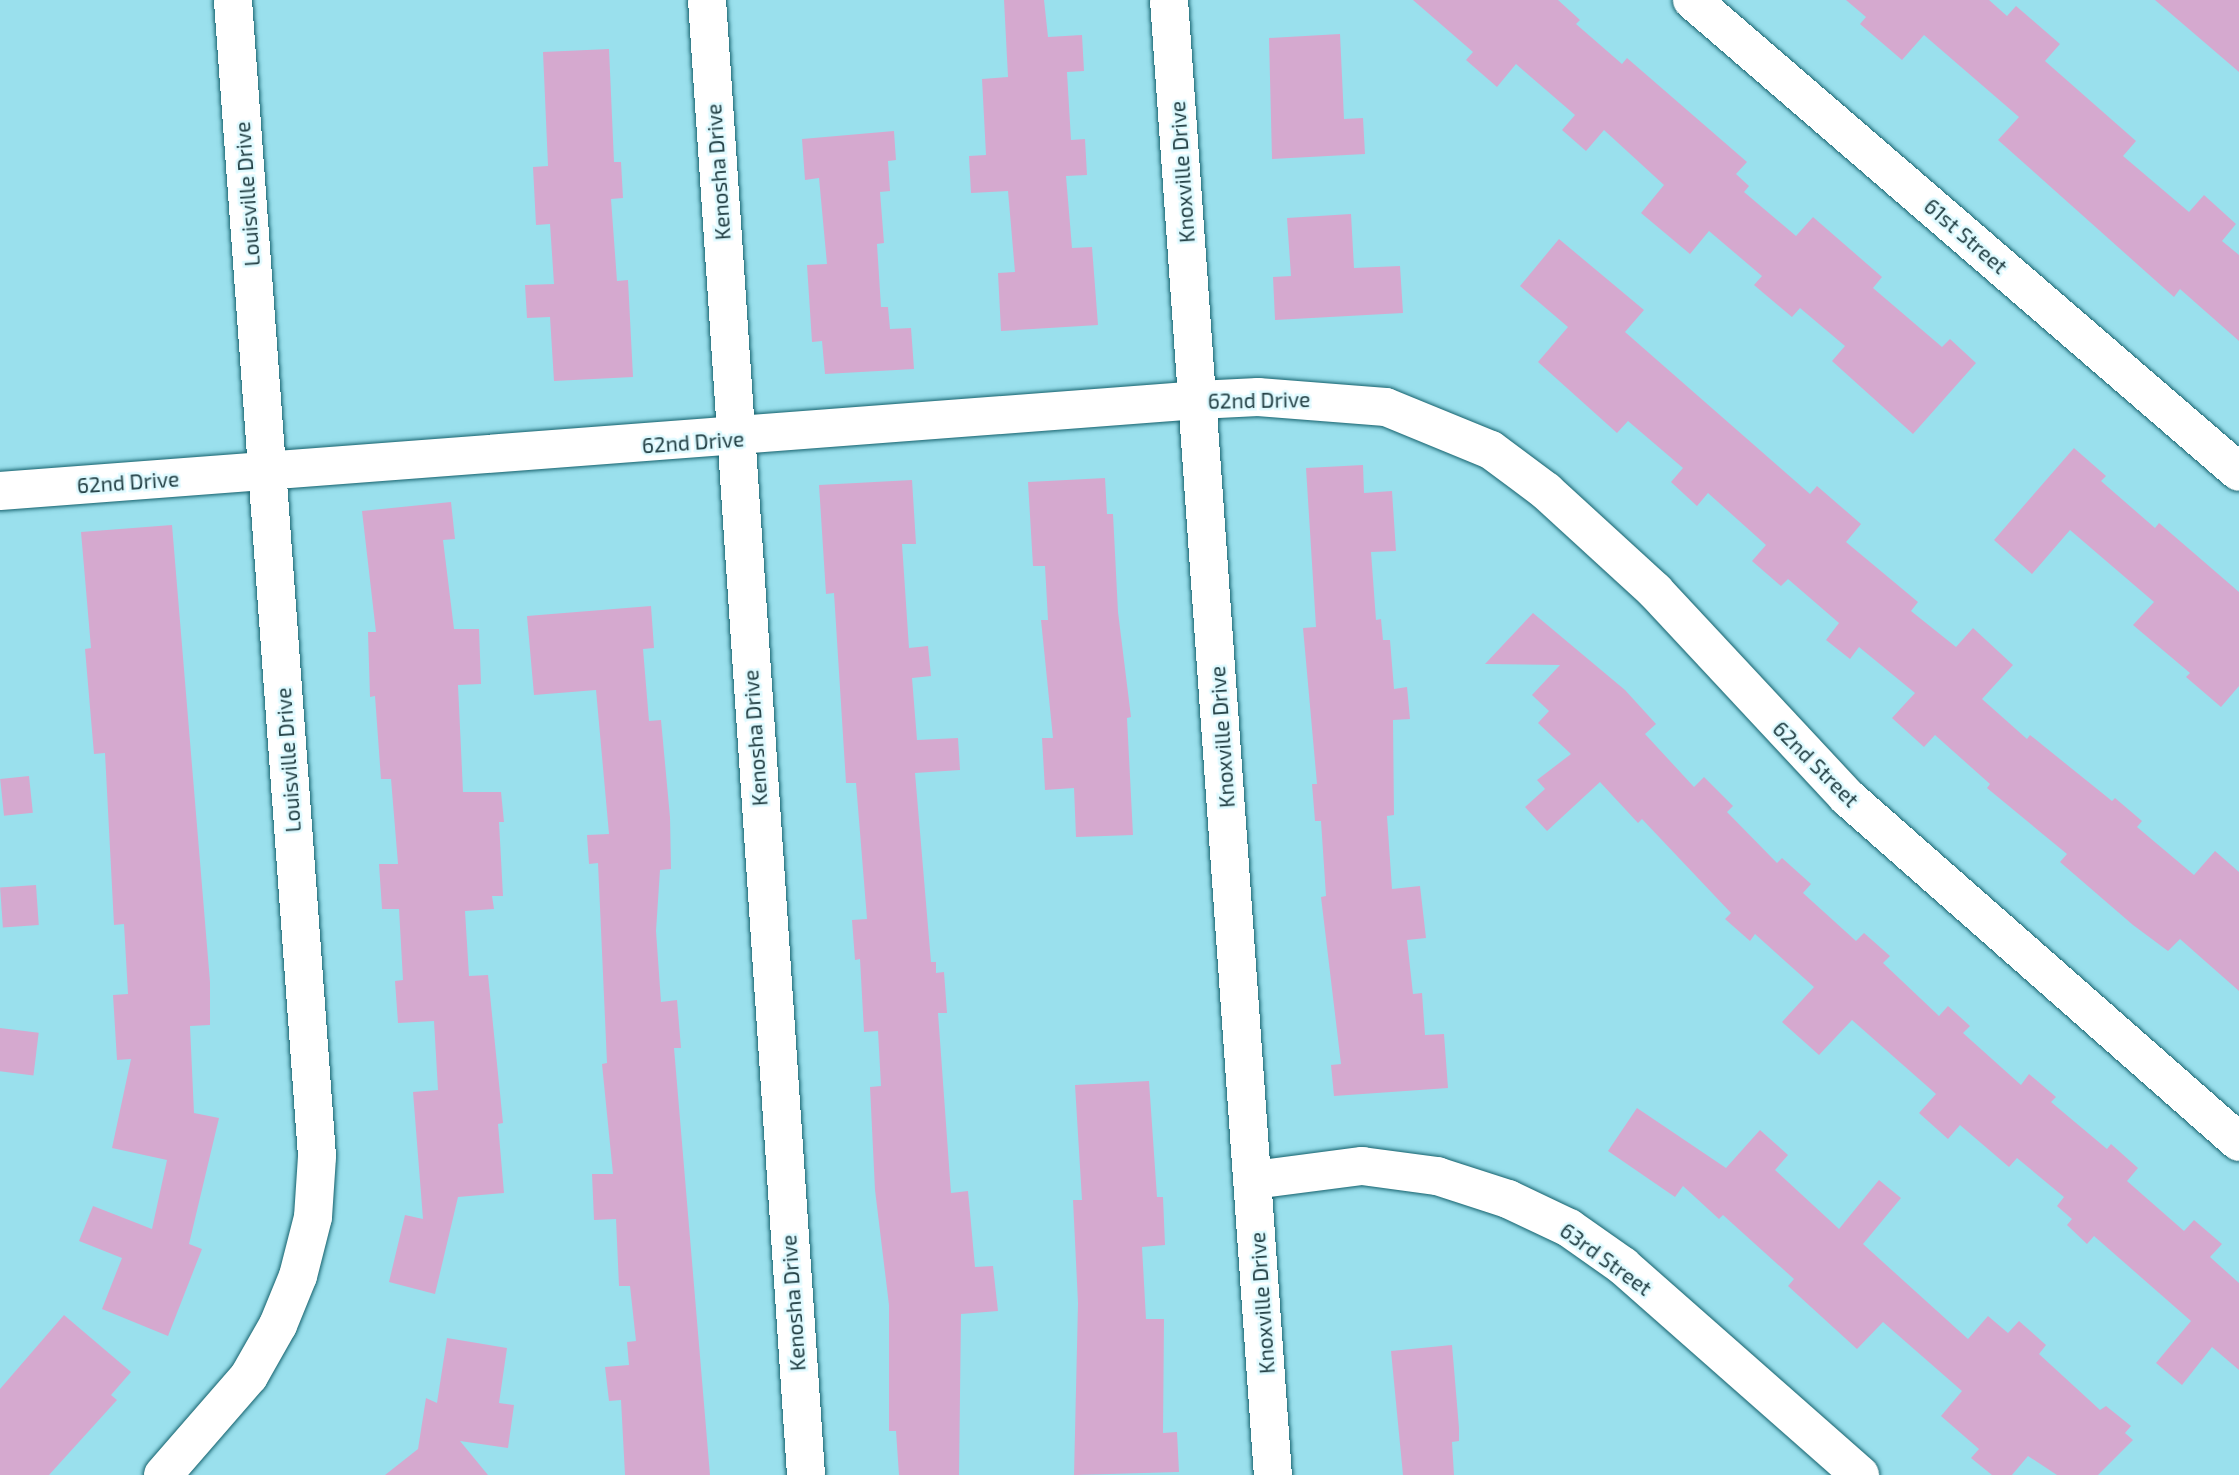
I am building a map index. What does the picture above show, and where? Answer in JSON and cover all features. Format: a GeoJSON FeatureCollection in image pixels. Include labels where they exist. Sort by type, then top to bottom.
{"type":"FeatureCollection","features":[{"type":"Feature","properties":{"kind":"street","name":"Louisville Drive"},"geometry":{"type":"LineString","coordinates":[[163,1475],[249,1376],[278,1325],[298,1276],[313,1217],[317,1156],[233,0]]}},
{"type":"Feature","properties":{"kind":"street","name":"Kenosha Drive"},"geometry":{"type":"LineString","coordinates":[[707,0],[806,1475]]}},
{"type":"Feature","properties":{"kind":"street","name":"Knoxville Drive"},"geometry":{"type":"LineString","coordinates":[[1169,0],[1273,1475]]}},
{"type":"Feature","properties":{"kind":"street","name":"61st Street"},"geometry":{"type":"LineString","coordinates":[[1692,0],[2239,472]]}},
{"type":"Feature","properties":{"kind":"street","name":"62nd Drive"},"geometry":{"type":"LineString","coordinates":[[0,491],[736,439],[1198,400],[1258,397],[1386,407]]}},
{"type":"Feature","properties":{"kind":"street","name":"62nd Street"},"geometry":{"type":"LineString","coordinates":[[1386,407],[1491,450],[1546,492],[1655,591],[1847,797],[2239,1142]]}},
{"type":"Feature","properties":{"kind":"street","name":"63rd Street"},"geometry":{"type":"LineString","coordinates":[[1254,1180],[1362,1166],[1424,1175],[1508,1199],[1569,1228],[1623,1266],[1860,1475]]}},
{"type":"Feature","properties":{"kind":"building"},"geometry":{"type":"Polygon","coordinates":[[[1004,0],[1044,0],[1048,37],[1082,35],[1084,71],[1067,72],[1071,140],[1085,139],[1087,175],[1066,176],[1072,248],[1092,247],[1098,325],[1001,331],[998,273],[1015,272],[1008,191],[971,193],[969,156],[986,155],[982,79],[1008,77],[1004,0]]]}},
{"type":"Feature","properties":{"kind":"building"},"geometry":{"type":"Polygon","coordinates":[[[1413,0],[1558,0],[1580,20],[1576,24],[1622,64],[1627,58],[1747,162],[1736,174],[1749,186],[1744,192],[1796,236],[1813,217],[1882,277],[1873,288],[1942,347],[1950,339],[1976,363],[1913,434],[1832,361],[1845,346],[1800,308],[1792,317],[1754,285],[1762,276],[1709,231],[1690,254],[1641,213],[1664,185],[1604,130],[1586,151],[1562,130],[1575,115],[1516,64],[1497,87],[1466,60],[1473,52],[1413,0]]]}},
{"type":"Feature","properties":{"kind":"building"},"geometry":{"type":"Polygon","coordinates":[[[1846,0],[1989,0],[2007,16],[2016,6],[2060,44],[2045,61],[2136,141],[2123,156],[2189,212],[2204,195],[2236,224],[2222,241],[2239,255],[2239,341],[2180,289],[2174,297],[1998,140],[2019,117],[1924,35],[1902,60],[1860,24],[1866,17],[1846,0]]]}},
{"type":"Feature","properties":{"kind":"building"},"geometry":{"type":"Polygon","coordinates":[[[2155,0],[2239,0],[2239,72],[2155,0]]]}},
{"type":"Feature","properties":{"kind":"building"},"geometry":{"type":"Polygon","coordinates":[[[1340,34],[1344,119],[1363,118],[1365,154],[1272,159],[1269,38],[1340,34]]]}},
{"type":"Feature","properties":{"kind":"building"},"geometry":{"type":"Polygon","coordinates":[[[609,49],[614,162],[621,162],[623,198],[611,199],[617,281],[628,280],[633,377],[554,381],[550,317],[527,318],[525,285],[554,284],[550,224],[536,225],[533,167],[548,166],[543,52],[609,49]]]}},
{"type":"Feature","properties":{"kind":"building"},"geometry":{"type":"Polygon","coordinates":[[[894,131],[896,160],[888,161],[890,191],[880,192],[884,243],[877,244],[881,307],[888,307],[890,329],[911,328],[914,369],[825,374],[822,341],[812,342],[807,265],[827,264],[819,178],[805,180],[802,139],[894,131]]]}},
{"type":"Feature","properties":{"kind":"building"},"geometry":{"type":"Polygon","coordinates":[[[1351,214],[1354,268],[1400,266],[1403,313],[1275,320],[1273,277],[1291,276],[1287,218],[1351,214]]]}},
{"type":"Feature","properties":{"kind":"building"},"geometry":{"type":"Polygon","coordinates":[[[1559,239],[1644,310],[1625,332],[1810,494],[1817,486],[1861,524],[1846,542],[1918,602],[1911,611],[1956,647],[1973,628],[2013,665],[1982,699],[2027,739],[2030,735],[2112,801],[2115,798],[2142,821],[2137,827],[2194,875],[2215,851],[2239,872],[2239,991],[2180,939],[2168,951],[2133,925],[2060,862],[2067,854],[1987,788],[1990,784],[1935,735],[1924,747],[1892,718],[1915,693],[1859,647],[1850,659],[1826,640],[1839,623],[1788,579],[1781,586],[1752,561],[1766,545],[1708,493],[1697,506],[1671,482],[1683,468],[1628,421],[1617,433],[1538,362],[1568,327],[1520,286],[1559,239]]]}},
{"type":"Feature","properties":{"kind":"building"},"geometry":{"type":"Polygon","coordinates":[[[2074,448],[2106,476],[2101,481],[2155,528],[2159,523],[2239,592],[2239,686],[2221,707],[2186,677],[2190,673],[2133,625],[2154,602],[2070,530],[2032,574],[1994,540],[2074,448]]]}},
{"type":"Feature","properties":{"kind":"building"},"geometry":{"type":"Polygon","coordinates":[[[1363,465],[1364,493],[1392,491],[1396,551],[1371,552],[1376,620],[1381,619],[1383,640],[1390,640],[1394,689],[1407,687],[1410,719],[1393,720],[1394,815],[1387,816],[1392,889],[1420,886],[1426,938],[1407,940],[1413,994],[1422,993],[1425,1035],[1444,1034],[1448,1088],[1334,1096],[1331,1065],[1341,1064],[1321,897],[1326,896],[1321,821],[1315,821],[1312,784],[1317,784],[1303,628],[1316,627],[1306,468],[1363,465]]]}},
{"type":"Feature","properties":{"kind":"building"},"geometry":{"type":"Polygon","coordinates":[[[1105,478],[1107,514],[1113,514],[1118,612],[1131,717],[1127,718],[1133,835],[1076,837],[1074,788],[1045,790],[1042,738],[1053,738],[1041,620],[1048,620],[1045,566],[1033,566],[1028,482],[1105,478]]]}},
{"type":"Feature","properties":{"kind":"building"},"geometry":{"type":"Polygon","coordinates":[[[912,480],[916,544],[902,544],[909,648],[928,646],[931,676],[912,678],[917,740],[958,738],[960,770],[915,773],[931,962],[936,962],[936,973],[944,972],[947,1013],[938,1013],[951,1193],[968,1191],[975,1267],[993,1266],[998,1311],[961,1314],[959,1475],[899,1475],[896,1431],[889,1431],[889,1305],[875,1190],[870,1087],[881,1086],[878,1031],[864,1032],[860,959],[855,960],[852,920],[867,919],[856,783],[846,783],[834,593],[826,594],[819,485],[912,480]]]}},
{"type":"Feature","properties":{"kind":"building"},"geometry":{"type":"Polygon","coordinates":[[[451,502],[455,539],[443,540],[454,629],[479,629],[481,684],[458,685],[463,792],[501,792],[504,822],[499,822],[503,896],[492,896],[494,909],[465,911],[469,976],[488,975],[503,1123],[498,1124],[504,1193],[458,1197],[435,1294],[389,1282],[405,1215],[423,1219],[413,1092],[438,1090],[434,1021],[398,1023],[395,981],[403,980],[399,909],[382,909],[379,864],[398,864],[391,779],[381,779],[375,696],[370,697],[368,632],[376,632],[362,511],[451,502]]]}},
{"type":"Feature","properties":{"kind":"building"},"geometry":{"type":"Polygon","coordinates":[[[172,525],[210,982],[210,1025],[190,1026],[194,1113],[219,1118],[189,1244],[202,1249],[168,1336],[102,1309],[122,1258],[79,1241],[93,1206],[152,1229],[167,1160],[112,1148],[131,1059],[117,1060],[113,995],[128,994],[124,924],[114,925],[105,753],[94,754],[85,649],[91,648],[81,532],[172,525]]]}},
{"type":"Feature","properties":{"kind":"building"},"geometry":{"type":"Polygon","coordinates":[[[651,606],[654,648],[643,649],[649,721],[661,720],[670,817],[671,869],[660,870],[656,931],[661,1002],[677,1000],[681,1048],[674,1048],[710,1475],[625,1475],[621,1400],[609,1401],[605,1367],[629,1365],[627,1342],[636,1341],[630,1286],[619,1286],[616,1219],[594,1220],[592,1174],[613,1174],[602,1064],[607,1063],[598,863],[589,864],[587,835],[609,834],[596,690],[534,695],[527,616],[651,606]]]}},
{"type":"Feature","properties":{"kind":"building"},"geometry":{"type":"Polygon","coordinates":[[[1533,613],[1625,690],[1656,724],[1645,734],[1694,787],[1704,777],[1733,806],[1727,812],[1777,863],[1782,858],[1811,884],[1803,893],[1856,941],[1864,933],[1890,956],[1883,963],[1939,1016],[1948,1006],[1970,1026],[1963,1033],[2021,1085],[2029,1074],[2056,1097],[2051,1102],[2107,1149],[2111,1144],[2138,1168],[2127,1181],[2184,1231],[2194,1220],[2222,1244],[2210,1257],[2239,1283],[2239,1370],[2212,1347],[2182,1385],[2156,1363],[2191,1321],[2094,1236],[2087,1244],[2067,1225],[2072,1219],[2057,1206],[2064,1197],[2017,1158],[2009,1167],[1960,1125],[1948,1139],[1919,1113],[1936,1094],[1852,1020],[1819,1055],[1782,1022],[1814,987],[1755,934],[1750,941],[1725,919],[1731,913],[1642,819],[1638,823],[1600,782],[1547,831],[1525,807],[1545,789],[1537,780],[1571,754],[1538,723],[1549,711],[1532,695],[1560,665],[1485,664],[1533,613]]]}},
{"type":"Feature","properties":{"kind":"building"},"geometry":{"type":"Polygon","coordinates":[[[29,776],[33,813],[4,816],[0,779],[29,776]]]}},
{"type":"Feature","properties":{"kind":"building"},"geometry":{"type":"Polygon","coordinates":[[[36,885],[39,925],[3,927],[0,888],[36,885]]]}},
{"type":"Feature","properties":{"kind":"building"},"geometry":{"type":"Polygon","coordinates":[[[0,1028],[39,1033],[33,1075],[0,1071],[0,1028]]]}},
{"type":"Feature","properties":{"kind":"building"},"geometry":{"type":"Polygon","coordinates":[[[1149,1081],[1157,1197],[1163,1197],[1165,1245],[1142,1247],[1146,1319],[1164,1319],[1163,1433],[1177,1432],[1179,1472],[1074,1475],[1078,1303],[1073,1200],[1082,1200],[1075,1085],[1149,1081]]]}},
{"type":"Feature","properties":{"kind":"building"},"geometry":{"type":"Polygon","coordinates":[[[1637,1108],[1726,1168],[1760,1130],[1788,1155],[1775,1170],[1839,1229],[1879,1180],[1901,1198],[1863,1244],[1968,1339],[1988,1316],[2008,1333],[2019,1321],[2046,1345],[2039,1354],[2100,1410],[2106,1406],[2131,1426],[2125,1433],[2133,1440],[2098,1475],[2057,1475],[2028,1456],[2012,1475],[1992,1475],[1971,1458],[1979,1449],[1941,1416],[1962,1391],[1883,1322],[1857,1349],[1788,1286],[1794,1279],[1723,1215],[1719,1219],[1683,1186],[1675,1197],[1608,1151],[1637,1108]]]}},
{"type":"Feature","properties":{"kind":"building"},"geometry":{"type":"Polygon","coordinates":[[[64,1315],[131,1372],[111,1395],[117,1400],[49,1475],[0,1475],[0,1389],[64,1315]]]}},
{"type":"Feature","properties":{"kind":"building"},"geometry":{"type":"Polygon","coordinates":[[[447,1338],[507,1348],[499,1403],[514,1405],[508,1448],[460,1441],[488,1475],[385,1475],[418,1449],[426,1398],[437,1403],[447,1338]]]}},
{"type":"Feature","properties":{"kind":"building"},"geometry":{"type":"Polygon","coordinates":[[[1452,1345],[1459,1428],[1459,1441],[1452,1442],[1454,1475],[1403,1475],[1391,1351],[1452,1345]]]}}]}
